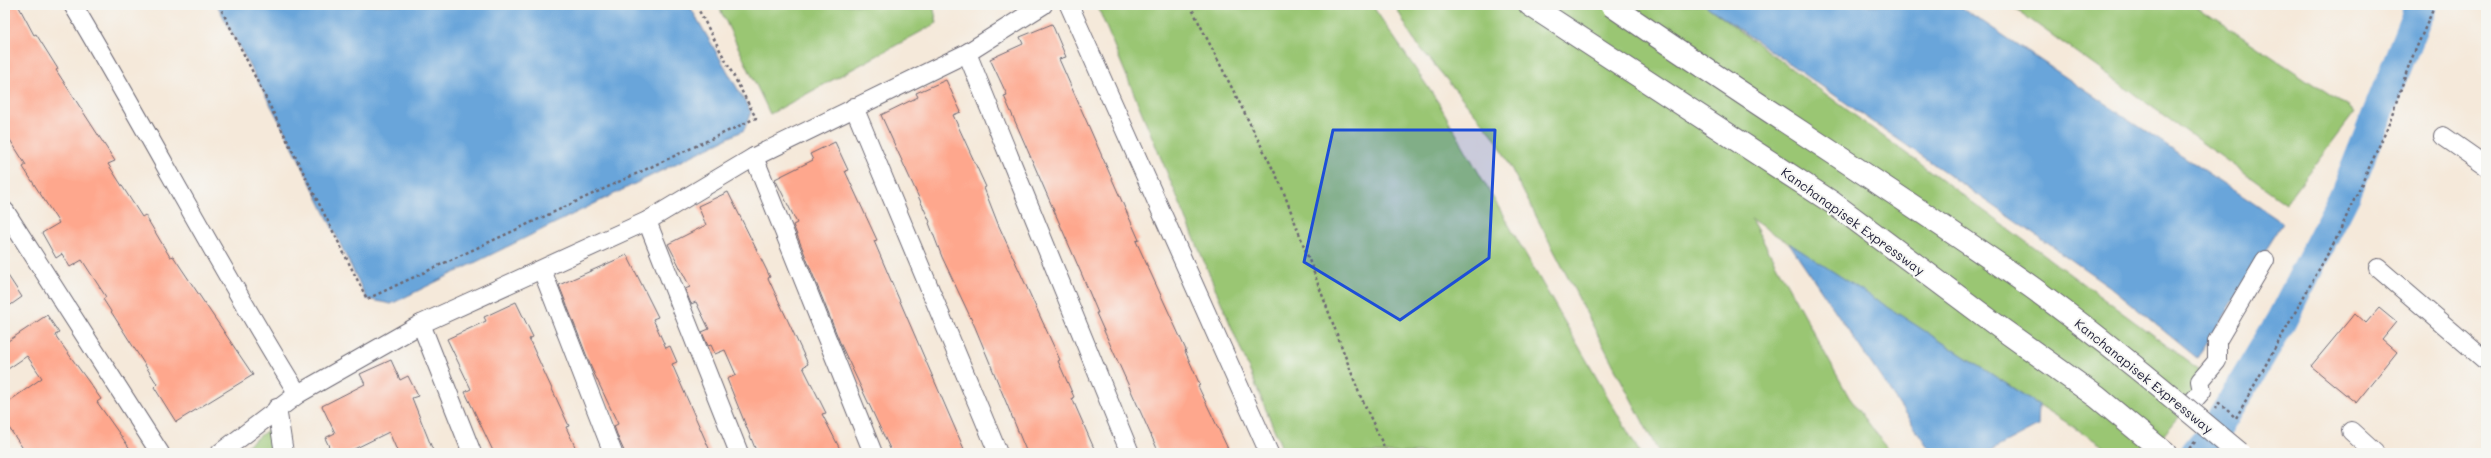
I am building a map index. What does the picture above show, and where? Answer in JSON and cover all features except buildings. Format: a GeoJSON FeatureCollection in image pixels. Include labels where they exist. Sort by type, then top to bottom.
{"type":"FeatureCollection","features":[{"type":"Feature","properties":{"kind":"highway","name":"Kanchanapisek Expressway"},"geometry":{"type":"LineString","coordinates":[[1530,5],[1833,203],[1999,327],[2097,397],[2165,453]]}},
{"type":"Feature","properties":{"kind":"highway","name":"Kanchanapisek Expressway"},"geometry":{"type":"LineString","coordinates":[[1611,5],[1702,68],[1862,171],[2030,286],[2132,362],[2239,453]]}},
{"type":"Feature","properties":{"kind":"street"},"geometry":{"type":"LineString","coordinates":[[73,5],[123,88],[258,329],[298,394]]}},
{"type":"Feature","properties":{"kind":"street"},"geometry":{"type":"LineString","coordinates":[[220,453],[277,408],[298,394],[421,324],[647,221],[754,157],[854,107],[967,54],[1043,5]]}},
{"type":"Feature","properties":{"kind":"street"},"geometry":{"type":"LineString","coordinates":[[1069,5],[1269,453]]}},
{"type":"Feature","properties":{"kind":"street"},"geometry":{"type":"LineString","coordinates":[[967,54],[1130,453]]}},
{"type":"Feature","properties":{"kind":"street"},"geometry":{"type":"LineString","coordinates":[[854,107],[998,453]]}},
{"type":"Feature","properties":{"kind":"street"},"geometry":{"type":"LineString","coordinates":[[2443,136],[2486,166]]}},
{"type":"Feature","properties":{"kind":"street"},"geometry":{"type":"LineString","coordinates":[[754,157],[873,453]]}},
{"type":"Feature","properties":{"kind":"street"},"geometry":{"type":"LineString","coordinates":[[5,211],[160,453]]}},
{"type":"Feature","properties":{"kind":"street"},"geometry":{"type":"LineString","coordinates":[[647,221],[739,453]]}},
{"type":"Feature","properties":{"kind":"street"},"geometry":{"type":"LineString","coordinates":[[2186,409],[2202,391],[2200,381],[2217,361],[2217,341],[2265,260]]}},
{"type":"Feature","properties":{"kind":"street"},"geometry":{"type":"LineString","coordinates":[[2378,268],[2486,361]]}},
{"type":"Feature","properties":{"kind":"street"},"geometry":{"type":"LineString","coordinates":[[542,270],[612,453]]}},
{"type":"Feature","properties":{"kind":"street"},"geometry":{"type":"LineString","coordinates":[[421,324],[472,453]]}},
{"type":"Feature","properties":{"kind":"street"},"geometry":{"type":"LineString","coordinates":[[277,408],[284,453]]}},
{"type":"Feature","properties":{"kind":"street"},"geometry":{"type":"LineString","coordinates":[[2351,431],[2375,453]]}},
{"type":"Feature","properties":{"kind":"path"},"geometry":{"type":"LineString","coordinates":[[219,5],[367,299],[756,118],[696,5]]}},
{"type":"Feature","properties":{"kind":"path"},"geometry":{"type":"LineString","coordinates":[[1190,5],[1281,184],[1359,393],[1387,453]]}},
{"type":"Feature","properties":{"kind":"path"},"geometry":{"type":"LineString","coordinates":[[2219,403],[2236,418],[2336,239],[2387,129],[2409,65],[2435,5]]}},
{"type":"Feature","properties":{"kind":"highlighted area"},"geometry":{"type":"Polygon","coordinates":[[[1333,130],[1495,130],[1489,258],[1400,320],[1304,262],[1333,130]]]}},
{"type":"Feature","properties":{"kind":"green space"},"geometry":{"type":"Polygon","coordinates":[[[718,5],[933,5],[937,23],[770,114],[718,5]]]}},
{"type":"Feature","properties":{"kind":"green space"},"geometry":{"type":"Polygon","coordinates":[[[1097,5],[1372,5],[1438,102],[1640,453],[1284,453],[1097,5]]]}},
{"type":"Feature","properties":{"kind":"green space"},"geometry":{"type":"Polygon","coordinates":[[[1395,5],[1705,5],[2212,379],[2148,453],[2114,453],[1751,219],[1849,397],[1891,453],[1659,453],[1496,139],[1413,39],[1395,5]]]}},
{"type":"Feature","properties":{"kind":"green space"},"geometry":{"type":"Polygon","coordinates":[[[2010,5],[2194,5],[2355,112],[2286,203],[2010,5]]]}},
{"type":"Feature","properties":{"kind":"green space"},"geometry":{"type":"Polygon","coordinates":[[[269,429],[274,453],[237,453],[269,429]]]}},
{"type":"Feature","properties":{"kind":"water"},"geometry":{"type":"Polygon","coordinates":[[[217,5],[689,5],[751,112],[744,130],[391,304],[367,299],[292,145],[217,5]]]}},
{"type":"Feature","properties":{"kind":"water"},"geometry":{"type":"Polygon","coordinates":[[[1705,5],[1958,5],[2283,223],[2197,358],[2109,286],[1705,5]]]}},
{"type":"Feature","properties":{"kind":"water"},"geometry":{"type":"Polygon","coordinates":[[[1789,243],[2039,405],[2038,426],[1986,453],[1932,453],[1789,243]]]}},
{"type":"Feature","properties":{"kind":"waterway"},"geometry":{"type":"LineString","coordinates":[[2196,453],[2218,426],[2281,321],[2346,193],[2421,5]]}}]}
